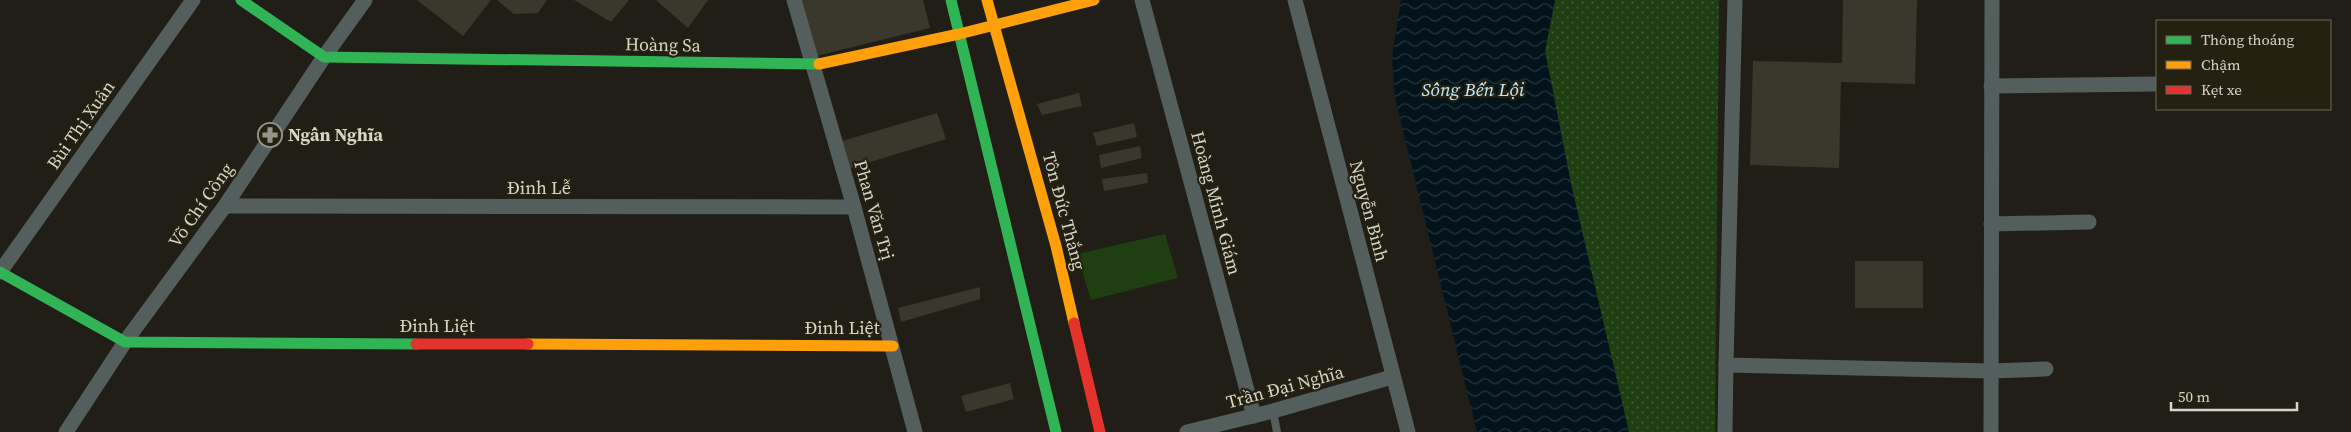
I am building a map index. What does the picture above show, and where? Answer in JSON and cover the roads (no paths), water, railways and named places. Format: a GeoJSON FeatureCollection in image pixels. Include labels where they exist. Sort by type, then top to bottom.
{"type":"FeatureCollection","features":[{"type":"Feature","properties":{"kind":"street","name":"Bùi Thị Xuân"},"geometry":{"type":"LineString","coordinates":[[0,272],[193,0]]}},
{"type":"Feature","properties":{"kind":"street"},"geometry":{"type":"LineString","coordinates":[[242,0],[324,57]]}},
{"type":"Feature","properties":{"kind":"street","name":"Võ Chí Công"},"geometry":{"type":"LineString","coordinates":[[66,432],[125,342],[225,206],[324,57],[366,0]]}},
{"type":"Feature","properties":{"kind":"street","name":"Phan Văn Trị"},"geometry":{"type":"LineString","coordinates":[[794,0],[893,346],[915,432]]}},
{"type":"Feature","properties":{"kind":"street"},"geometry":{"type":"LineString","coordinates":[[952,0],[1056,432]]}},
{"type":"Feature","properties":{"kind":"street","name":"Tôn Đức Thắng"},"geometry":{"type":"LineString","coordinates":[[987,0],[1056,246],[1100,432]]}},
{"type":"Feature","properties":{"kind":"street","name":"Hoàng Sa"},"geometry":{"type":"LineString","coordinates":[[324,57],[813,64],[995,26],[1094,0]]}},
{"type":"Feature","properties":{"kind":"street","name":"Hoàng Minh Giám"},"geometry":{"type":"LineString","coordinates":[[1142,0],[1254,416]]}},
{"type":"Feature","properties":{"kind":"street","name":"Nguyễn Bình"},"geometry":{"type":"LineString","coordinates":[[1295,0],[1392,377],[1408,432]]}},
{"type":"Feature","properties":{"kind":"street"},"geometry":{"type":"LineString","coordinates":[[1725,432],[1734,0]]}},
{"type":"Feature","properties":{"kind":"street"},"geometry":{"type":"LineString","coordinates":[[1991,432],[1992,0]]}},
{"type":"Feature","properties":{"kind":"street"},"geometry":{"type":"LineString","coordinates":[[1991,86],[2156,84]]}},
{"type":"Feature","properties":{"kind":"street","name":"Đinh Lễ"},"geometry":{"type":"LineString","coordinates":[[225,206],[854,207]]}},
{"type":"Feature","properties":{"kind":"street"},"geometry":{"type":"LineString","coordinates":[[1991,224],[2089,222]]}},
{"type":"Feature","properties":{"kind":"street","name":"Đinh Liệt"},"geometry":{"type":"LineString","coordinates":[[0,272],[125,342],[893,346]]}},
{"type":"Feature","properties":{"kind":"street"},"geometry":{"type":"LineString","coordinates":[[1726,366],[1991,371],[2046,368]]}},
{"type":"Feature","properties":{"kind":"street","name":"Trần Đại Nghĩa"},"geometry":{"type":"LineString","coordinates":[[1187,432],[1254,416],[1392,377]]}},
{"type":"Feature","properties":{"kind":"lane"},"geometry":{"type":"LineString","coordinates":[[1272,411],[1277,432]]}},
{"type":"Feature","properties":{"kind":"water","name":"Sông Bến Lội"},"geometry":{"type":"Polygon","coordinates":[[[1401,0],[1555,0],[1545,51],[1571,184],[1629,432],[1477,432],[1395,98],[1392,57],[1401,0]]]}},
{"type":"Feature","properties":{"kind":"place","name":"Ngân Nghĩa"},"geometry":{"type":"Point","coordinates":[270,135]}}]}
